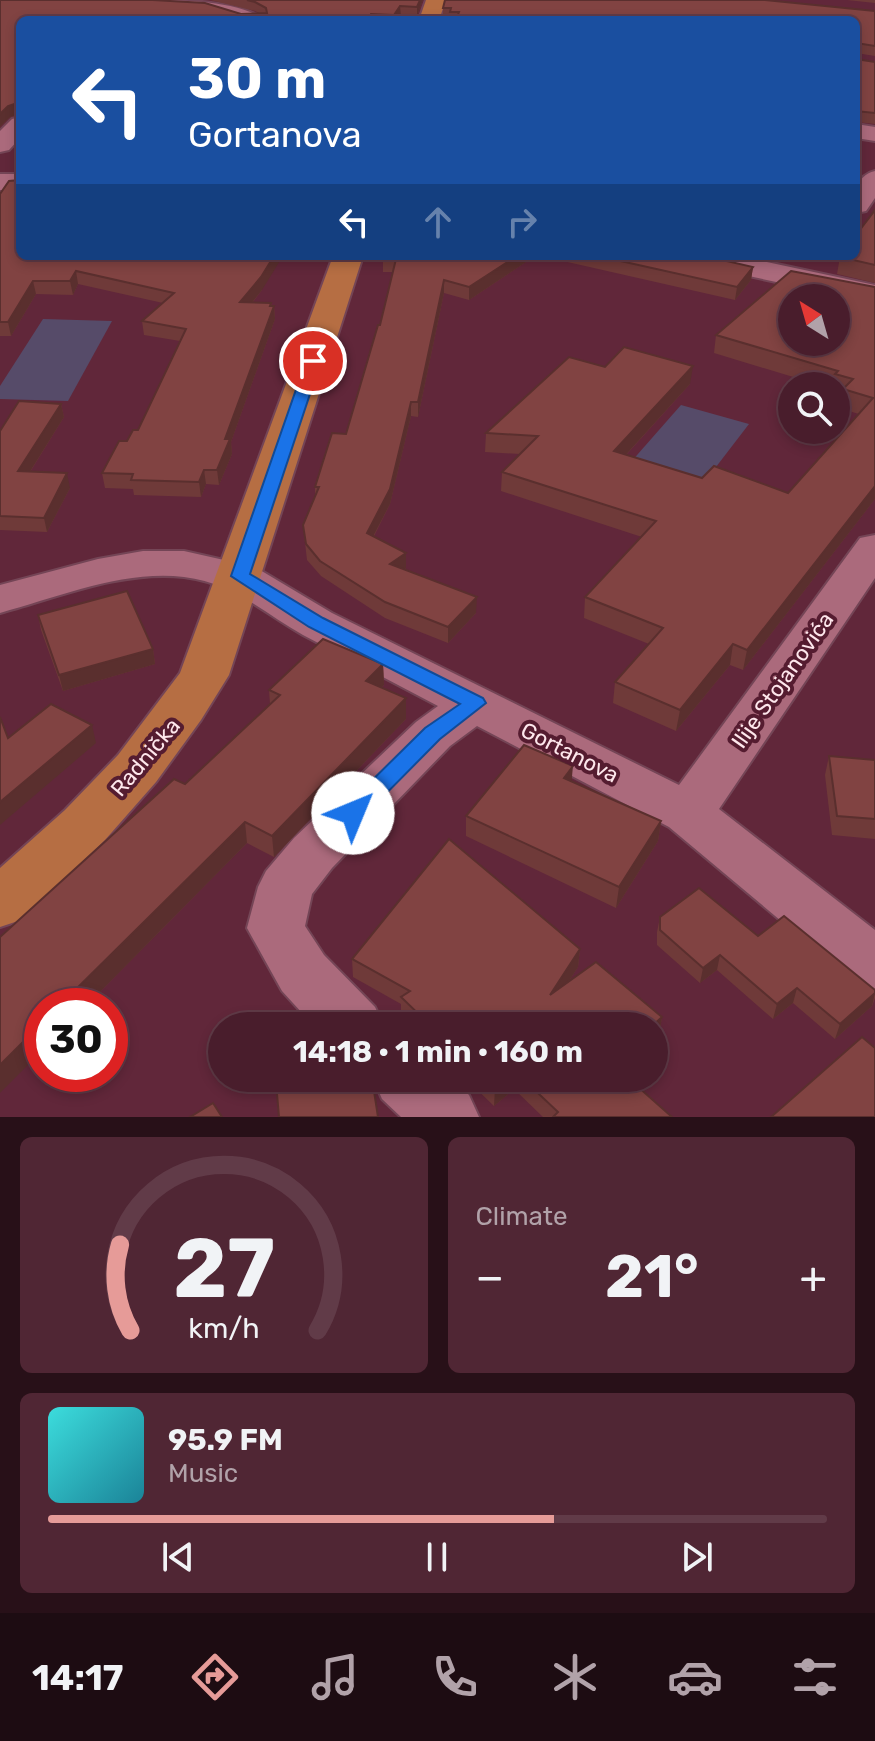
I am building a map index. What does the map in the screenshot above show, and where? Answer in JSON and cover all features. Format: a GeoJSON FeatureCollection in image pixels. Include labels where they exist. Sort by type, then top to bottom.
{"type":"FeatureCollection","features":[{"type":"Feature","properties":{"kind":"main road","name":"Radnička"},"geometry":{"type":"LineString","coordinates":[[0,903],[121,789],[175,724],[204,675],[347,260]]}},
{"type":"Feature","properties":{"kind":"street"},"geometry":{"type":"LineString","coordinates":[[146,3],[224,7],[250,16]]}},
{"type":"Feature","properties":{"kind":"street"},"geometry":{"type":"LineString","coordinates":[[0,145],[16,128]]}},
{"type":"Feature","properties":{"kind":"street"},"geometry":{"type":"LineString","coordinates":[[860,200],[875,179]]}},
{"type":"Feature","properties":{"kind":"street"},"geometry":{"type":"LineString","coordinates":[[738,260],[809,267],[875,294]]}},
{"type":"Feature","properties":{"kind":"street","name":"Ilije Stojanovića"},"geometry":{"type":"LineString","coordinates":[[688,813],[875,547]]}},
{"type":"Feature","properties":{"kind":"street","name":"Gortanova"},"geometry":{"type":"LineString","coordinates":[[0,599],[98,572],[143,564],[184,564],[240,576],[316,623],[688,813],[875,964]]}},
{"type":"Feature","properties":{"kind":"street"},"geometry":{"type":"LineString","coordinates":[[340,1012],[303,973],[276,928],[286,887],[313,853],[433,734],[476,703]]}},
{"type":"Feature","properties":{"kind":"street"},"geometry":{"type":"LineString","coordinates":[[420,1092],[446,1117]]}},
{"type":"Feature","properties":{"kind":"shaded area"},"geometry":{"type":"Polygon","coordinates":[[[43,319],[112,321],[68,401],[0,399],[0,386],[43,319]]]}},
{"type":"Feature","properties":{"kind":"shaded area"},"geometry":{"type":"Polygon","coordinates":[[[681,405],[749,424],[696,493],[623,471],[681,405]]]}},
{"type":"Feature","properties":{"kind":"building"},"geometry":{"type":"Polygon","coordinates":[[[0,0],[205,3],[241,14],[267,13],[266,8],[247,0],[420,0],[417,7],[400,6],[394,15],[370,16],[16,16],[16,103],[0,114],[0,0]]]}},
{"type":"Feature","properties":{"kind":"building"},"geometry":{"type":"Polygon","coordinates":[[[445,0],[765,0],[875,11],[875,46],[860,44],[860,16],[458,16],[459,12],[443,8],[445,0]]]}},
{"type":"Feature","properties":{"kind":"building"},"geometry":{"type":"Polygon","coordinates":[[[860,60],[875,62],[875,113],[860,111],[860,60]]]}},
{"type":"Feature","properties":{"kind":"building"},"geometry":{"type":"Polygon","coordinates":[[[16,180],[16,260],[272,260],[240,302],[271,303],[270,306],[274,306],[225,439],[230,439],[217,470],[204,470],[199,482],[131,480],[133,474],[102,473],[119,441],[127,441],[133,430],[138,430],[186,329],[142,321],[174,293],[76,271],[70,281],[33,281],[8,322],[0,322],[0,194],[9,181],[16,180]]]}},
{"type":"Feature","properties":{"kind":"building"},"geometry":{"type":"Polygon","coordinates":[[[875,210],[875,265],[853,260],[860,260],[860,230],[875,210]]]}},
{"type":"Feature","properties":{"kind":"building"},"geometry":{"type":"Polygon","coordinates":[[[396,260],[511,260],[469,287],[444,280],[418,402],[411,402],[390,489],[367,533],[406,553],[390,564],[477,597],[448,627],[385,602],[320,561],[306,544],[303,525],[319,487],[315,487],[332,433],[346,434],[380,325],[396,260]]]}},
{"type":"Feature","properties":{"kind":"building"},"geometry":{"type":"Polygon","coordinates":[[[616,260],[722,260],[753,267],[737,287],[616,260]]]}},
{"type":"Feature","properties":{"kind":"building"},"geometry":{"type":"Polygon","coordinates":[[[791,271],[875,287],[875,486],[747,650],[733,644],[680,710],[615,682],[663,628],[585,597],[656,521],[502,472],[538,436],[486,433],[569,357],[605,367],[624,347],[693,366],[614,451],[702,478],[714,466],[788,493],[832,444],[850,444],[850,424],[873,398],[850,391],[853,379],[850,378],[850,372],[837,372],[787,356],[850,356],[850,284],[778,284],[778,353],[716,335],[791,271]]]}},
{"type":"Feature","properties":{"kind":"building"},"geometry":{"type":"Polygon","coordinates":[[[19,401],[61,404],[18,471],[67,473],[44,518],[0,516],[0,431],[19,401]]]}},
{"type":"Feature","properties":{"kind":"building"},"geometry":{"type":"Polygon","coordinates":[[[127,591],[153,649],[59,675],[38,615],[127,591]]]}},
{"type":"Feature","properties":{"kind":"building"},"geometry":{"type":"Polygon","coordinates":[[[323,639],[383,664],[366,681],[406,698],[272,836],[245,822],[77,988],[24,988],[24,1041],[0,1065],[0,937],[174,779],[185,784],[280,695],[269,690],[323,639]]]}},
{"type":"Feature","properties":{"kind":"building"},"geometry":{"type":"Polygon","coordinates":[[[51,704],[92,725],[0,802],[0,717],[8,738],[51,704]]]}},
{"type":"Feature","properties":{"kind":"building"},"geometry":{"type":"Polygon","coordinates":[[[524,745],[573,766],[564,778],[661,821],[619,887],[466,816],[524,745]]]}},
{"type":"Feature","properties":{"kind":"building"},"geometry":{"type":"Polygon","coordinates":[[[829,756],[875,760],[875,819],[837,816],[829,756]]]}},
{"type":"Feature","properties":{"kind":"building"},"geometry":{"type":"Polygon","coordinates":[[[449,839],[580,949],[550,995],[596,962],[656,1012],[417,1012],[401,997],[410,991],[352,959],[449,839]]]}},
{"type":"Feature","properties":{"kind":"building"},"geometry":{"type":"Polygon","coordinates":[[[699,888],[758,936],[784,916],[875,993],[840,1024],[797,988],[777,1004],[720,955],[703,968],[660,930],[660,917],[699,888]]]}},
{"type":"Feature","properties":{"kind":"building"},"geometry":{"type":"Polygon","coordinates":[[[862,1037],[875,1048],[875,1117],[771,1117],[862,1037]]]}},
{"type":"Feature","properties":{"kind":"building"},"geometry":{"type":"Polygon","coordinates":[[[277,1092],[374,1092],[378,1117],[279,1117],[277,1092]]]}},
{"type":"Feature","properties":{"kind":"building"},"geometry":{"type":"Polygon","coordinates":[[[537,1092],[644,1092],[672,1117],[553,1117],[558,1112],[537,1092]]]}},
{"type":"Feature","properties":{"kind":"building"},"geometry":{"type":"Polygon","coordinates":[[[213,1103],[222,1117],[190,1117],[213,1103]]]}},
{"type":"Feature","properties":{"kind":"route"},"geometry":{"type":"LineString","coordinates":[[313,361],[240,576],[316,623],[476,703],[433,734],[353,813]]}}]}
